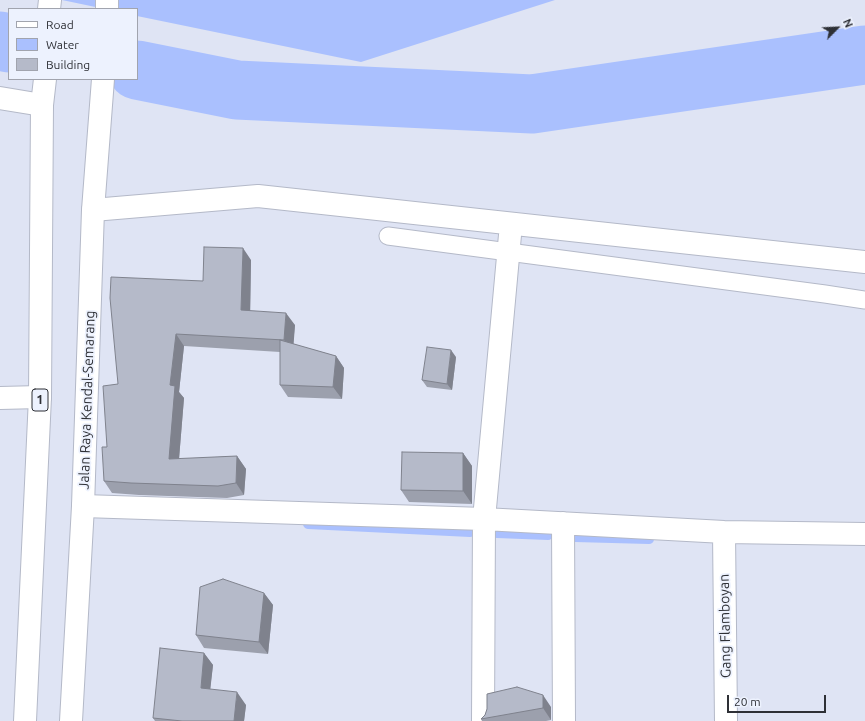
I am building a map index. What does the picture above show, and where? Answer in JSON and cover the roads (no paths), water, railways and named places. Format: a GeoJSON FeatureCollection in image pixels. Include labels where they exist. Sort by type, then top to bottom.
{"type":"FeatureCollection","features":[{"type":"Feature","properties":{"kind":"main road","name":"1"},"geometry":{"type":"LineString","coordinates":[[25,721],[40,397],[42,105],[44,80]]}},
{"type":"Feature","properties":{"kind":"main road","name":"Jalan Raya Kendal-Semarang"},"geometry":{"type":"LineString","coordinates":[[71,721],[83,506],[93,210],[103,81]]}},
{"type":"Feature","properties":{"kind":"main road"},"geometry":{"type":"LineString","coordinates":[[0,98],[42,105]]}},
{"type":"Feature","properties":{"kind":"main road"},"geometry":{"type":"LineString","coordinates":[[93,210],[258,196],[865,262]]}},
{"type":"Feature","properties":{"kind":"main road"},"geometry":{"type":"LineString","coordinates":[[483,721],[484,519],[511,224]]}},
{"type":"Feature","properties":{"kind":"main road"},"geometry":{"type":"LineString","coordinates":[[0,398],[40,397]]}},
{"type":"Feature","properties":{"kind":"main road"},"geometry":{"type":"LineString","coordinates":[[83,506],[563,522],[724,532],[865,534]]}},
{"type":"Feature","properties":{"kind":"main road"},"geometry":{"type":"LineString","coordinates":[[563,522],[564,721]]}},
{"type":"Feature","properties":{"kind":"main road","name":"Gang Flamboyan"},"geometry":{"type":"LineString","coordinates":[[724,532],[726,721]]}},
{"type":"Feature","properties":{"kind":"lane"},"geometry":{"type":"LineString","coordinates":[[388,236],[865,300]]}},
{"type":"Feature","properties":{"kind":"water"},"geometry":{"type":"Polygon","coordinates":[[[62,0],[555,0],[361,62],[138,16],[138,8],[100,8],[62,0]]]}},
{"type":"Feature","properties":{"kind":"waterway"},"geometry":{"type":"LineString","coordinates":[[0,41],[8,43]]}},
{"type":"Feature","properties":{"kind":"waterway"},"geometry":{"type":"LineString","coordinates":[[138,70],[237,90],[532,104],[865,55]]}},
{"type":"Feature","properties":{"kind":"waterway"},"geometry":{"type":"LineString","coordinates":[[308,524],[470,532]]}},
{"type":"Feature","properties":{"kind":"waterway"},"geometry":{"type":"LineString","coordinates":[[497,533],[548,535]]}},
{"type":"Feature","properties":{"kind":"waterway"},"geometry":{"type":"LineString","coordinates":[[575,537],[649,539]]}}]}
